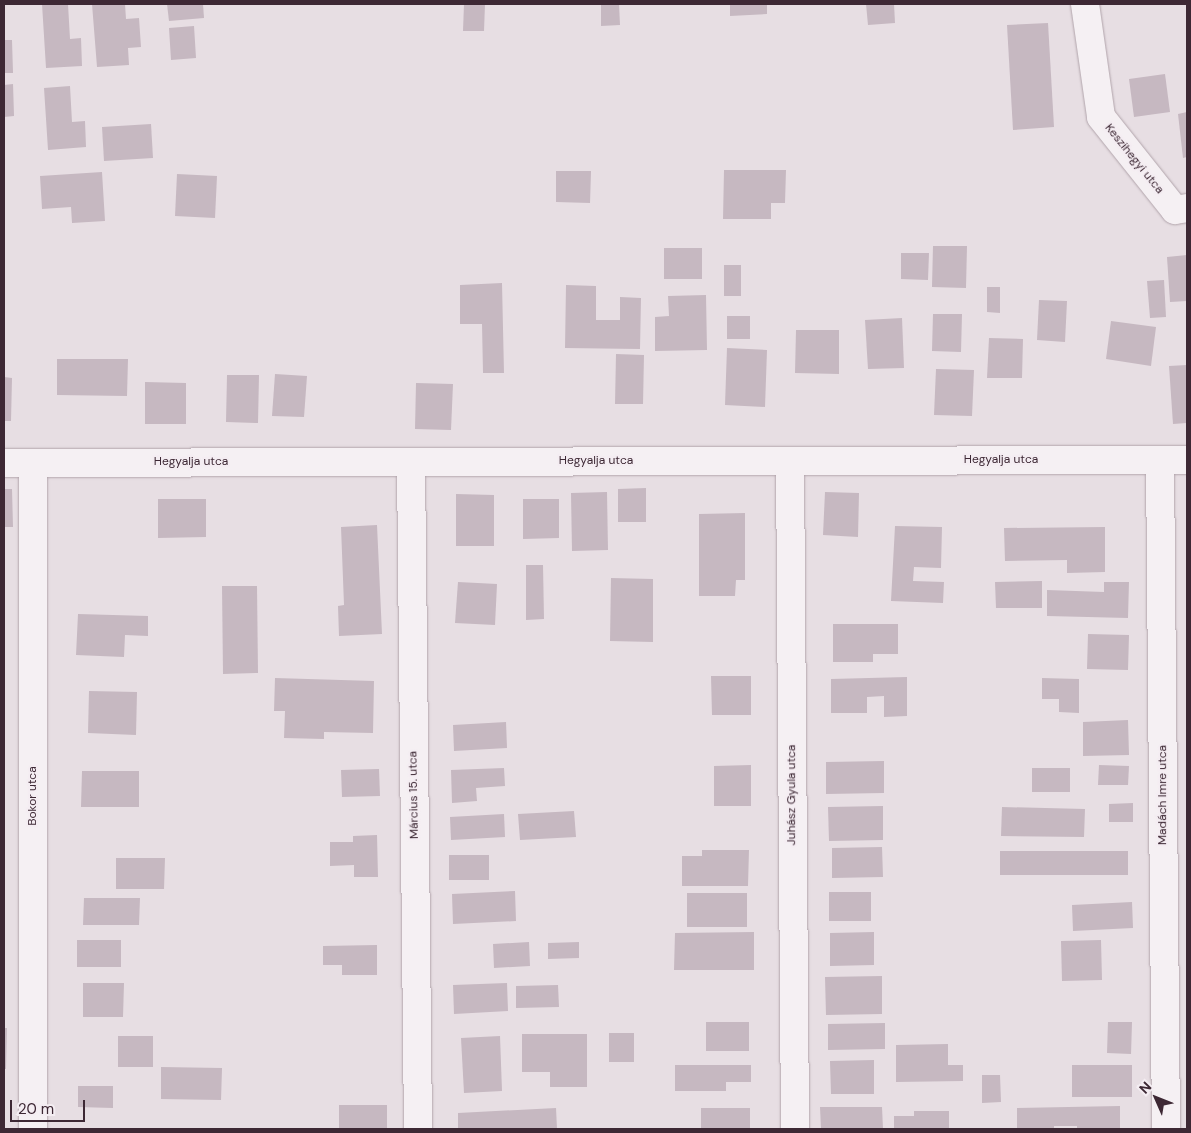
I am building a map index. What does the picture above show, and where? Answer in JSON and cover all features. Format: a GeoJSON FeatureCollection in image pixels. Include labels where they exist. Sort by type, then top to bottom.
{"type":"FeatureCollection","features":[{"type":"Feature","properties":{"kind":"street","name":"Keszihegyi utca"},"geometry":{"type":"LineString","coordinates":[[1085,4],[1101,117],[1175,210],[1187,208]]}},
{"type":"Feature","properties":{"kind":"street","name":"Madách Imre utca"},"geometry":{"type":"LineString","coordinates":[[1160,460],[1166,1129]]}},
{"type":"Feature","properties":{"kind":"street","name":"Hegyalja utca"},"geometry":{"type":"LineString","coordinates":[[4,463],[1187,460]]}},
{"type":"Feature","properties":{"kind":"street","name":"Juhász Gyula utca"},"geometry":{"type":"LineString","coordinates":[[790,461],[795,1129]]}},
{"type":"Feature","properties":{"kind":"street","name":"Március 15. utca"},"geometry":{"type":"LineString","coordinates":[[411,462],[418,1129]]}},
{"type":"Feature","properties":{"kind":"street","name":"Bokor utca"},"geometry":{"type":"LineString","coordinates":[[33,463],[33,1129]]}},
{"type":"Feature","properties":{"kind":"building"},"geometry":{"type":"Polygon","coordinates":[[[42,4],[68,4],[70,39],[81,38],[82,66],[46,68],[42,4]]]}},
{"type":"Feature","properties":{"kind":"building"},"geometry":{"type":"Polygon","coordinates":[[[92,4],[125,4],[126,19],[139,18],[141,47],[128,48],[129,65],[97,67],[92,4]]]}},
{"type":"Feature","properties":{"kind":"building"},"geometry":{"type":"Polygon","coordinates":[[[167,4],[203,4],[204,18],[169,21],[167,4]]]}},
{"type":"Feature","properties":{"kind":"building"},"geometry":{"type":"Polygon","coordinates":[[[464,4],[485,4],[484,31],[463,31],[464,4]]]}},
{"type":"Feature","properties":{"kind":"building"},"geometry":{"type":"Polygon","coordinates":[[[601,4],[619,4],[620,25],[601,26],[601,4]]]}},
{"type":"Feature","properties":{"kind":"building"},"geometry":{"type":"Polygon","coordinates":[[[730,4],[767,4],[767,14],[730,16],[730,4]]]}},
{"type":"Feature","properties":{"kind":"building"},"geometry":{"type":"Polygon","coordinates":[[[866,4],[894,4],[895,23],[868,25],[866,4]]]}},
{"type":"Feature","properties":{"kind":"building"},"geometry":{"type":"Polygon","coordinates":[[[1048,23],[1054,127],[1013,130],[1007,25],[1048,23]]]}},
{"type":"Feature","properties":{"kind":"building"},"geometry":{"type":"Polygon","coordinates":[[[194,26],[196,58],[171,60],[169,28],[194,26]]]}},
{"type":"Feature","properties":{"kind":"building"},"geometry":{"type":"Polygon","coordinates":[[[4,40],[12,40],[13,73],[4,73],[4,40]]]}},
{"type":"Feature","properties":{"kind":"building"},"geometry":{"type":"Polygon","coordinates":[[[1165,74],[1170,112],[1134,117],[1129,79],[1165,74]]]}},
{"type":"Feature","properties":{"kind":"building"},"geometry":{"type":"Polygon","coordinates":[[[13,84],[14,116],[4,117],[4,85],[13,84]]]}},
{"type":"Feature","properties":{"kind":"building"},"geometry":{"type":"Polygon","coordinates":[[[70,86],[72,122],[85,121],[86,147],[48,150],[44,88],[70,86]]]}},
{"type":"Feature","properties":{"kind":"building"},"geometry":{"type":"Polygon","coordinates":[[[1187,112],[1187,157],[1183,158],[1178,114],[1187,112]]]}},
{"type":"Feature","properties":{"kind":"building"},"geometry":{"type":"Polygon","coordinates":[[[151,124],[153,158],[104,161],[102,127],[151,124]]]}},
{"type":"Feature","properties":{"kind":"building"},"geometry":{"type":"Polygon","coordinates":[[[724,170],[786,170],[785,203],[771,203],[771,219],[723,219],[724,170]]]}},
{"type":"Feature","properties":{"kind":"building"},"geometry":{"type":"Polygon","coordinates":[[[556,171],[591,171],[590,203],[556,202],[556,171]]]}},
{"type":"Feature","properties":{"kind":"building"},"geometry":{"type":"Polygon","coordinates":[[[102,172],[105,221],[72,223],[71,207],[42,209],[40,176],[102,172]]]}},
{"type":"Feature","properties":{"kind":"building"},"geometry":{"type":"Polygon","coordinates":[[[177,174],[217,176],[215,218],[175,216],[177,174]]]}},
{"type":"Feature","properties":{"kind":"building"},"geometry":{"type":"Polygon","coordinates":[[[933,246],[967,246],[966,288],[932,287],[933,246]]]}},
{"type":"Feature","properties":{"kind":"building"},"geometry":{"type":"Polygon","coordinates":[[[664,248],[702,248],[702,279],[664,279],[664,248]]]}},
{"type":"Feature","properties":{"kind":"building"},"geometry":{"type":"Polygon","coordinates":[[[901,253],[929,253],[928,280],[901,279],[901,253]]]}},
{"type":"Feature","properties":{"kind":"building"},"geometry":{"type":"Polygon","coordinates":[[[1187,255],[1187,301],[1170,302],[1167,257],[1187,255]]]}},
{"type":"Feature","properties":{"kind":"building"},"geometry":{"type":"Polygon","coordinates":[[[724,265],[741,265],[741,296],[724,296],[724,265]]]}},
{"type":"Feature","properties":{"kind":"building"},"geometry":{"type":"Polygon","coordinates":[[[1164,280],[1166,317],[1150,318],[1147,281],[1164,280]]]}},
{"type":"Feature","properties":{"kind":"building"},"geometry":{"type":"Polygon","coordinates":[[[502,283],[504,373],[483,373],[482,324],[460,324],[460,285],[502,283]]]}},
{"type":"Feature","properties":{"kind":"building"},"geometry":{"type":"Polygon","coordinates":[[[566,285],[596,286],[596,320],[620,320],[620,297],[641,298],[640,349],[565,348],[566,285]]]}},
{"type":"Feature","properties":{"kind":"building"},"geometry":{"type":"Polygon","coordinates":[[[987,287],[1000,287],[1000,313],[987,312],[987,287]]]}},
{"type":"Feature","properties":{"kind":"building"},"geometry":{"type":"Polygon","coordinates":[[[706,295],[707,350],[655,351],[655,317],[669,316],[668,296],[706,295]]]}},
{"type":"Feature","properties":{"kind":"building"},"geometry":{"type":"Polygon","coordinates":[[[1039,300],[1067,301],[1065,342],[1037,340],[1039,300]]]}},
{"type":"Feature","properties":{"kind":"building"},"geometry":{"type":"Polygon","coordinates":[[[933,314],[962,314],[961,352],[932,351],[933,314]]]}},
{"type":"Feature","properties":{"kind":"building"},"geometry":{"type":"Polygon","coordinates":[[[727,316],[750,316],[750,339],[727,339],[727,316]]]}},
{"type":"Feature","properties":{"kind":"building"},"geometry":{"type":"Polygon","coordinates":[[[902,318],[904,368],[868,369],[865,320],[902,318]]]}},
{"type":"Feature","properties":{"kind":"building"},"geometry":{"type":"Polygon","coordinates":[[[1111,321],[1156,327],[1151,366],[1106,359],[1111,321]]]}},
{"type":"Feature","properties":{"kind":"building"},"geometry":{"type":"Polygon","coordinates":[[[796,330],[839,330],[839,374],[795,373],[796,330]]]}},
{"type":"Feature","properties":{"kind":"building"},"geometry":{"type":"Polygon","coordinates":[[[989,338],[1023,339],[1022,378],[987,378],[989,338]]]}},
{"type":"Feature","properties":{"kind":"building"},"geometry":{"type":"Polygon","coordinates":[[[727,348],[767,350],[765,407],[725,405],[727,348]]]}},
{"type":"Feature","properties":{"kind":"building"},"geometry":{"type":"Polygon","coordinates":[[[616,354],[644,355],[643,404],[615,404],[616,354]]]}},
{"type":"Feature","properties":{"kind":"building"},"geometry":{"type":"Polygon","coordinates":[[[57,359],[128,359],[127,396],[57,395],[57,359]]]}},
{"type":"Feature","properties":{"kind":"building"},"geometry":{"type":"Polygon","coordinates":[[[1187,365],[1187,423],[1173,424],[1169,366],[1187,365]]]}},
{"type":"Feature","properties":{"kind":"building"},"geometry":{"type":"Polygon","coordinates":[[[936,369],[974,370],[972,416],[934,415],[936,369]]]}},
{"type":"Feature","properties":{"kind":"building"},"geometry":{"type":"Polygon","coordinates":[[[275,374],[307,376],[304,417],[272,416],[275,374]]]}},
{"type":"Feature","properties":{"kind":"building"},"geometry":{"type":"Polygon","coordinates":[[[227,375],[259,375],[258,423],[226,422],[227,375]]]}},
{"type":"Feature","properties":{"kind":"building"},"geometry":{"type":"Polygon","coordinates":[[[4,377],[12,378],[11,421],[4,421],[4,377]]]}},
{"type":"Feature","properties":{"kind":"building"},"geometry":{"type":"Polygon","coordinates":[[[145,382],[186,383],[186,424],[145,424],[145,382]]]}},
{"type":"Feature","properties":{"kind":"building"},"geometry":{"type":"Polygon","coordinates":[[[416,383],[453,384],[451,430],[415,429],[416,383]]]}},
{"type":"Feature","properties":{"kind":"building"},"geometry":{"type":"Polygon","coordinates":[[[646,488],[646,522],[618,522],[618,489],[646,488]]]}},
{"type":"Feature","properties":{"kind":"building"},"geometry":{"type":"Polygon","coordinates":[[[4,489],[12,489],[13,527],[4,527],[4,489]]]}},
{"type":"Feature","properties":{"kind":"building"},"geometry":{"type":"Polygon","coordinates":[[[607,492],[608,550],[572,551],[571,493],[607,492]]]}},
{"type":"Feature","properties":{"kind":"building"},"geometry":{"type":"Polygon","coordinates":[[[825,492],[859,493],[858,537],[823,535],[825,492]]]}},
{"type":"Feature","properties":{"kind":"building"},"geometry":{"type":"Polygon","coordinates":[[[456,494],[494,495],[494,546],[456,546],[456,494]]]}},
{"type":"Feature","properties":{"kind":"building"},"geometry":{"type":"Polygon","coordinates":[[[158,499],[206,499],[206,537],[158,538],[158,499]]]}},
{"type":"Feature","properties":{"kind":"building"},"geometry":{"type":"Polygon","coordinates":[[[523,499],[559,499],[559,538],[523,539],[523,499]]]}},
{"type":"Feature","properties":{"kind":"building"},"geometry":{"type":"Polygon","coordinates":[[[745,513],[745,580],[736,580],[735,596],[699,596],[699,514],[745,513]]]}},
{"type":"Feature","properties":{"kind":"building"},"geometry":{"type":"Polygon","coordinates":[[[377,525],[382,634],[339,636],[338,606],[344,605],[341,527],[377,525]]]}},
{"type":"Feature","properties":{"kind":"building"},"geometry":{"type":"Polygon","coordinates":[[[895,526],[942,527],[941,568],[914,567],[913,581],[944,582],[943,603],[891,601],[895,526]]]}},
{"type":"Feature","properties":{"kind":"building"},"geometry":{"type":"Polygon","coordinates":[[[1105,527],[1105,572],[1067,573],[1067,560],[1005,561],[1004,528],[1105,527]]]}},
{"type":"Feature","properties":{"kind":"building"},"geometry":{"type":"Polygon","coordinates":[[[526,565],[543,565],[544,619],[526,620],[526,565]]]}},
{"type":"Feature","properties":{"kind":"building"},"geometry":{"type":"Polygon","coordinates":[[[611,578],[653,579],[653,642],[610,641],[611,578]]]}},
{"type":"Feature","properties":{"kind":"building"},"geometry":{"type":"Polygon","coordinates":[[[1042,581],[1042,608],[996,608],[995,582],[1042,581]]]}},
{"type":"Feature","properties":{"kind":"building"},"geometry":{"type":"Polygon","coordinates":[[[458,582],[497,584],[495,625],[455,623],[458,582]]]}},
{"type":"Feature","properties":{"kind":"building"},"geometry":{"type":"Polygon","coordinates":[[[1104,582],[1129,582],[1128,618],[1047,616],[1047,590],[1104,592],[1104,582]]]}},
{"type":"Feature","properties":{"kind":"building"},"geometry":{"type":"Polygon","coordinates":[[[222,586],[257,586],[258,673],[223,674],[222,586]]]}},
{"type":"Feature","properties":{"kind":"building"},"geometry":{"type":"Polygon","coordinates":[[[78,614],[148,616],[148,636],[125,635],[124,657],[76,655],[78,614]]]}},
{"type":"Feature","properties":{"kind":"building"},"geometry":{"type":"Polygon","coordinates":[[[833,624],[898,624],[898,654],[873,654],[873,662],[833,662],[833,624]]]}},
{"type":"Feature","properties":{"kind":"building"},"geometry":{"type":"Polygon","coordinates":[[[1088,634],[1129,635],[1128,670],[1087,669],[1088,634]]]}},
{"type":"Feature","properties":{"kind":"building"},"geometry":{"type":"Polygon","coordinates":[[[711,676],[751,676],[751,715],[712,715],[711,676]]]}},
{"type":"Feature","properties":{"kind":"building"},"geometry":{"type":"Polygon","coordinates":[[[907,677],[907,716],[884,717],[884,696],[867,697],[867,713],[831,713],[831,679],[907,677]]]}},
{"type":"Feature","properties":{"kind":"building"},"geometry":{"type":"Polygon","coordinates":[[[275,678],[374,681],[373,733],[324,732],[324,739],[284,738],[285,711],[274,711],[275,678]]]}},
{"type":"Feature","properties":{"kind":"building"},"geometry":{"type":"Polygon","coordinates":[[[1042,678],[1079,679],[1079,713],[1059,712],[1059,699],[1042,699],[1042,678]]]}},
{"type":"Feature","properties":{"kind":"building"},"geometry":{"type":"Polygon","coordinates":[[[89,691],[137,692],[136,735],[88,733],[89,691]]]}},
{"type":"Feature","properties":{"kind":"building"},"geometry":{"type":"Polygon","coordinates":[[[1128,720],[1129,755],[1083,756],[1083,722],[1128,720]]]}},
{"type":"Feature","properties":{"kind":"building"},"geometry":{"type":"Polygon","coordinates":[[[506,722],[507,748],[454,751],[453,725],[506,722]]]}},
{"type":"Feature","properties":{"kind":"building"},"geometry":{"type":"Polygon","coordinates":[[[884,761],[884,793],[826,794],[826,762],[884,761]]]}},
{"type":"Feature","properties":{"kind":"building"},"geometry":{"type":"Polygon","coordinates":[[[751,765],[751,806],[714,806],[714,766],[751,765]]]}},
{"type":"Feature","properties":{"kind":"building"},"geometry":{"type":"Polygon","coordinates":[[[1099,765],[1129,766],[1128,785],[1098,785],[1099,765]]]}},
{"type":"Feature","properties":{"kind":"building"},"geometry":{"type":"Polygon","coordinates":[[[504,768],[505,786],[476,788],[477,801],[452,803],[451,770],[504,768]]]}},
{"type":"Feature","properties":{"kind":"building"},"geometry":{"type":"Polygon","coordinates":[[[1032,768],[1070,768],[1070,792],[1032,792],[1032,768]]]}},
{"type":"Feature","properties":{"kind":"building"},"geometry":{"type":"Polygon","coordinates":[[[379,769],[380,796],[342,797],[341,770],[379,769]]]}},
{"type":"Feature","properties":{"kind":"building"},"geometry":{"type":"Polygon","coordinates":[[[82,771],[139,771],[139,807],[81,807],[82,771]]]}},
{"type":"Feature","properties":{"kind":"building"},"geometry":{"type":"Polygon","coordinates":[[[1133,803],[1133,822],[1109,822],[1109,804],[1133,803]]]}},
{"type":"Feature","properties":{"kind":"building"},"geometry":{"type":"Polygon","coordinates":[[[883,806],[883,840],[829,841],[828,807],[883,806]]]}},
{"type":"Feature","properties":{"kind":"building"},"geometry":{"type":"Polygon","coordinates":[[[1002,807],[1085,809],[1084,837],[1001,836],[1002,807]]]}},
{"type":"Feature","properties":{"kind":"building"},"geometry":{"type":"Polygon","coordinates":[[[574,811],[576,837],[520,840],[518,814],[574,811]]]}},
{"type":"Feature","properties":{"kind":"building"},"geometry":{"type":"Polygon","coordinates":[[[504,814],[505,837],[451,840],[450,817],[504,814]]]}},
{"type":"Feature","properties":{"kind":"building"},"geometry":{"type":"Polygon","coordinates":[[[377,835],[378,877],[354,877],[354,865],[330,866],[330,842],[353,842],[353,836],[377,835]]]}},
{"type":"Feature","properties":{"kind":"building"},"geometry":{"type":"Polygon","coordinates":[[[882,847],[883,877],[832,878],[832,848],[882,847]]]}},
{"type":"Feature","properties":{"kind":"building"},"geometry":{"type":"Polygon","coordinates":[[[702,850],[749,850],[748,886],[682,886],[682,856],[702,856],[702,850]]]}},
{"type":"Feature","properties":{"kind":"building"},"geometry":{"type":"Polygon","coordinates":[[[1000,851],[1128,851],[1128,875],[1000,875],[1000,851]]]}},
{"type":"Feature","properties":{"kind":"building"},"geometry":{"type":"Polygon","coordinates":[[[449,855],[489,855],[489,880],[449,880],[449,855]]]}},
{"type":"Feature","properties":{"kind":"building"},"geometry":{"type":"Polygon","coordinates":[[[116,858],[165,858],[164,889],[116,889],[116,858]]]}},
{"type":"Feature","properties":{"kind":"building"},"geometry":{"type":"Polygon","coordinates":[[[515,891],[516,921],[453,924],[452,894],[515,891]]]}},
{"type":"Feature","properties":{"kind":"building"},"geometry":{"type":"Polygon","coordinates":[[[829,892],[871,892],[871,921],[829,921],[829,892]]]}},
{"type":"Feature","properties":{"kind":"building"},"geometry":{"type":"Polygon","coordinates":[[[687,893],[747,893],[747,927],[687,927],[687,893]]]}},
{"type":"Feature","properties":{"kind":"building"},"geometry":{"type":"Polygon","coordinates":[[[84,898],[140,898],[139,925],[83,925],[84,898]]]}},
{"type":"Feature","properties":{"kind":"building"},"geometry":{"type":"Polygon","coordinates":[[[1132,902],[1133,928],[1073,931],[1072,905],[1132,902]]]}},
{"type":"Feature","properties":{"kind":"building"},"geometry":{"type":"Polygon","coordinates":[[[754,932],[754,970],[674,970],[675,933],[754,932]]]}},
{"type":"Feature","properties":{"kind":"building"},"geometry":{"type":"Polygon","coordinates":[[[874,932],[874,965],[830,966],[830,933],[874,932]]]}},
{"type":"Feature","properties":{"kind":"building"},"geometry":{"type":"Polygon","coordinates":[[[77,940],[121,940],[121,967],[77,967],[77,940]]]}},
{"type":"Feature","properties":{"kind":"building"},"geometry":{"type":"Polygon","coordinates":[[[1101,940],[1102,980],[1062,981],[1061,941],[1101,940]]]}},
{"type":"Feature","properties":{"kind":"building"},"geometry":{"type":"Polygon","coordinates":[[[529,942],[530,966],[494,968],[493,944],[529,942]]]}},
{"type":"Feature","properties":{"kind":"building"},"geometry":{"type":"Polygon","coordinates":[[[579,942],[579,958],[548,959],[548,943],[579,942]]]}},
{"type":"Feature","properties":{"kind":"building"},"geometry":{"type":"Polygon","coordinates":[[[377,945],[377,975],[342,975],[342,965],[323,965],[323,946],[377,945]]]}},
{"type":"Feature","properties":{"kind":"building"},"geometry":{"type":"Polygon","coordinates":[[[882,976],[882,1014],[826,1015],[825,977],[882,976]]]}},
{"type":"Feature","properties":{"kind":"building"},"geometry":{"type":"Polygon","coordinates":[[[83,983],[124,983],[123,1017],[83,1017],[83,983]]]}},
{"type":"Feature","properties":{"kind":"building"},"geometry":{"type":"Polygon","coordinates":[[[507,983],[508,1011],[454,1014],[453,985],[507,983]]]}},
{"type":"Feature","properties":{"kind":"building"},"geometry":{"type":"Polygon","coordinates":[[[558,985],[559,1007],[516,1008],[516,986],[558,985]]]}},
{"type":"Feature","properties":{"kind":"building"},"geometry":{"type":"Polygon","coordinates":[[[706,1022],[749,1022],[749,1051],[706,1051],[706,1022]]]}},
{"type":"Feature","properties":{"kind":"building"},"geometry":{"type":"Polygon","coordinates":[[[1108,1022],[1132,1022],[1131,1054],[1107,1053],[1108,1022]]]}},
{"type":"Feature","properties":{"kind":"building"},"geometry":{"type":"Polygon","coordinates":[[[885,1023],[885,1049],[828,1050],[828,1024],[885,1023]]]}},
{"type":"Feature","properties":{"kind":"building"},"geometry":{"type":"Polygon","coordinates":[[[4,1028],[7,1028],[6,1069],[4,1069],[4,1028]]]}},
{"type":"Feature","properties":{"kind":"building"},"geometry":{"type":"Polygon","coordinates":[[[609,1033],[634,1033],[634,1062],[609,1062],[609,1033]]]}},
{"type":"Feature","properties":{"kind":"building"},"geometry":{"type":"Polygon","coordinates":[[[522,1034],[587,1034],[587,1087],[550,1087],[550,1072],[522,1072],[522,1034]]]}},
{"type":"Feature","properties":{"kind":"building"},"geometry":{"type":"Polygon","coordinates":[[[118,1036],[153,1036],[153,1067],[118,1067],[118,1036]]]}},
{"type":"Feature","properties":{"kind":"building"},"geometry":{"type":"Polygon","coordinates":[[[500,1036],[502,1091],[464,1093],[461,1038],[500,1036]]]}},
{"type":"Feature","properties":{"kind":"building"},"geometry":{"type":"Polygon","coordinates":[[[948,1044],[948,1065],[963,1065],[963,1081],[896,1082],[896,1045],[948,1044]]]}},
{"type":"Feature","properties":{"kind":"building"},"geometry":{"type":"Polygon","coordinates":[[[874,1060],[874,1094],[831,1094],[830,1061],[874,1060]]]}},
{"type":"Feature","properties":{"kind":"building"},"geometry":{"type":"Polygon","coordinates":[[[675,1065],[751,1065],[751,1082],[726,1082],[726,1091],[675,1091],[675,1065]]]}},
{"type":"Feature","properties":{"kind":"building"},"geometry":{"type":"Polygon","coordinates":[[[1072,1065],[1132,1065],[1132,1097],[1072,1097],[1072,1065]]]}},
{"type":"Feature","properties":{"kind":"building"},"geometry":{"type":"Polygon","coordinates":[[[161,1067],[222,1068],[221,1100],[161,1099],[161,1067]]]}},
{"type":"Feature","properties":{"kind":"building"},"geometry":{"type":"Polygon","coordinates":[[[982,1075],[1000,1075],[1001,1102],[982,1103],[982,1075]]]}},
{"type":"Feature","properties":{"kind":"building"},"geometry":{"type":"Polygon","coordinates":[[[78,1086],[113,1086],[113,1108],[78,1107],[78,1086]]]}},
{"type":"Feature","properties":{"kind":"building"},"geometry":{"type":"Polygon","coordinates":[[[339,1105],[387,1105],[387,1129],[339,1129],[339,1105]]]}},
{"type":"Feature","properties":{"kind":"building"},"geometry":{"type":"Polygon","coordinates":[[[1120,1106],[1120,1129],[1077,1129],[1077,1126],[1054,1126],[1054,1129],[1017,1129],[1017,1108],[1120,1106]]]}},
{"type":"Feature","properties":{"kind":"building"},"geometry":{"type":"Polygon","coordinates":[[[820,1107],[882,1107],[883,1129],[821,1129],[820,1107]]]}},
{"type":"Feature","properties":{"kind":"building"},"geometry":{"type":"Polygon","coordinates":[[[556,1108],[557,1129],[458,1129],[458,1113],[556,1108]]]}},
{"type":"Feature","properties":{"kind":"building"},"geometry":{"type":"Polygon","coordinates":[[[701,1108],[750,1108],[750,1129],[701,1129],[701,1108]]]}},
{"type":"Feature","properties":{"kind":"building"},"geometry":{"type":"Polygon","coordinates":[[[914,1111],[949,1111],[949,1129],[894,1129],[894,1116],[914,1116],[914,1111]]]}}]}
